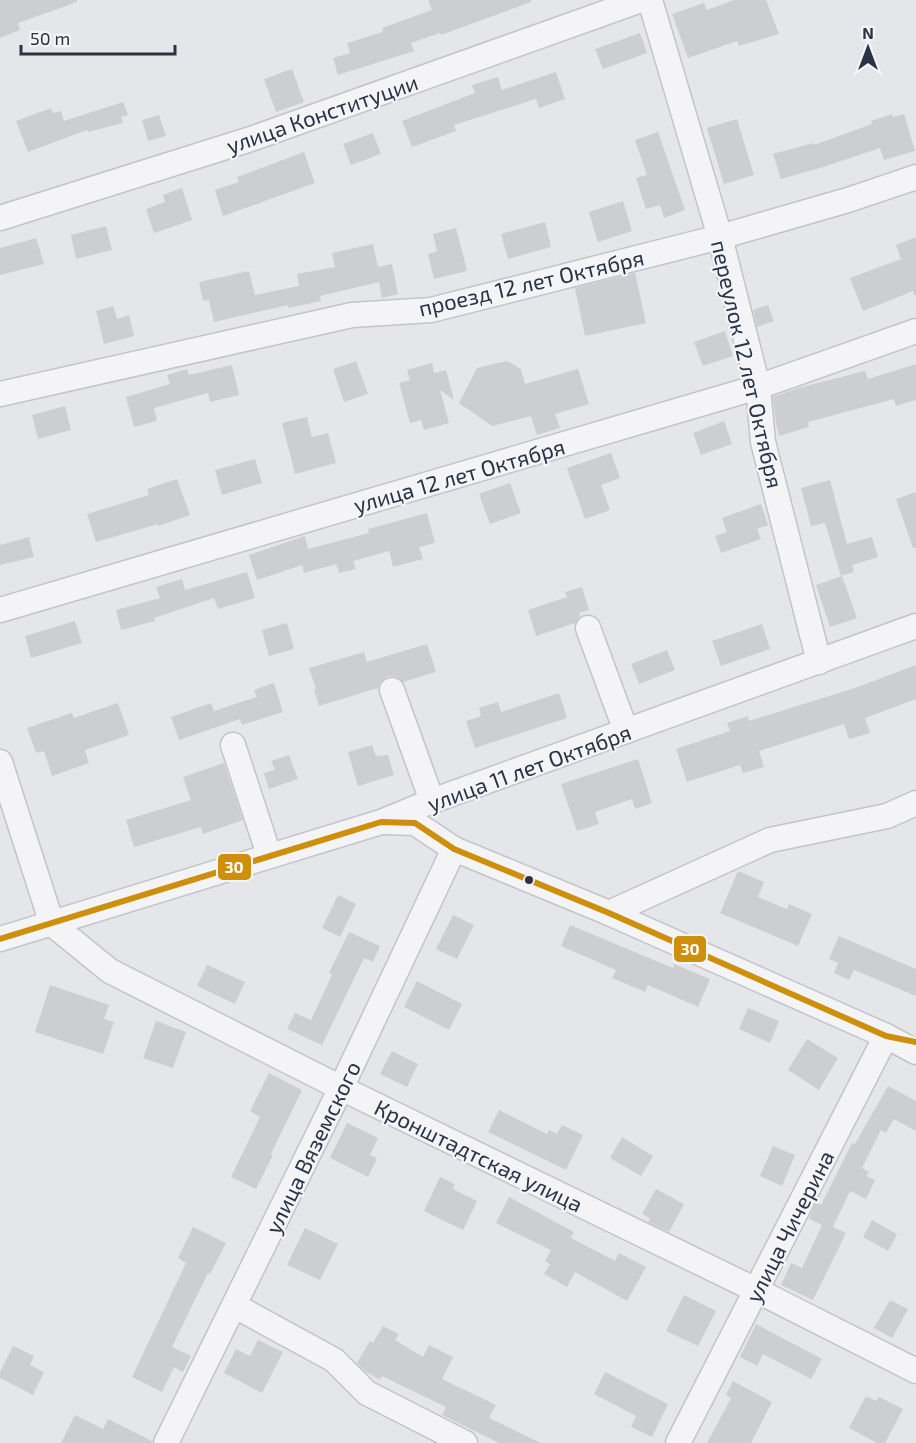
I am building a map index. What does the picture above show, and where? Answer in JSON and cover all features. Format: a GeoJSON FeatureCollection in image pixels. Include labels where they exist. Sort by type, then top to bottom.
{"type":"FeatureCollection","features":[{"type":"Feature","properties":{"kind":"street","name":"улица Конституции"},"geometry":{"type":"LineString","coordinates":[[0,218],[251,138],[641,0]]}},
{"type":"Feature","properties":{"kind":"street","name":"переулок 12 лет Октября"},"geometry":{"type":"LineString","coordinates":[[650,0],[720,237],[758,387],[764,442],[819,662]]}},
{"type":"Feature","properties":{"kind":"street","name":"проезд 12 лет Октября"},"geometry":{"type":"LineString","coordinates":[[0,394],[352,315],[431,310],[720,237],[848,200],[916,177]]}},
{"type":"Feature","properties":{"kind":"street","name":"улица 12 лет Октября"},"geometry":{"type":"LineString","coordinates":[[0,610],[758,387],[916,331]]}},
{"type":"Feature","properties":{"kind":"street","name":"улица 11 лет Октября"},"geometry":{"type":"LineString","coordinates":[[0,939],[381,822],[432,801],[916,626]]}},
{"type":"Feature","properties":{"kind":"street"},"geometry":{"type":"LineString","coordinates":[[588,628],[626,732]]}},
{"type":"Feature","properties":{"kind":"street"},"geometry":{"type":"LineString","coordinates":[[392,690],[432,801]]}},
{"type":"Feature","properties":{"kind":"street"},"geometry":{"type":"LineString","coordinates":[[233,745],[269,855]]}},
{"type":"Feature","properties":{"kind":"street"},"geometry":{"type":"LineString","coordinates":[[0,762],[52,924]]}},
{"type":"Feature","properties":{"kind":"street"},"geometry":{"type":"LineString","coordinates":[[609,913],[770,840],[887,816],[916,803]]}},
{"type":"Feature","properties":{"kind":"street"},"geometry":{"type":"LineString","coordinates":[[381,822],[415,823],[454,849],[609,913],[886,1036],[916,1052]]}},
{"type":"Feature","properties":{"kind":"street","name":"улица Вяземского"},"geometry":{"type":"LineString","coordinates":[[166,1443],[341,1088],[454,849]]}},
{"type":"Feature","properties":{"kind":"street","name":"Кронштадтская улица"},"geometry":{"type":"LineString","coordinates":[[52,924],[110,971],[341,1088],[756,1290],[916,1371]]}},
{"type":"Feature","properties":{"kind":"street"},"geometry":{"type":"LineString","coordinates":[[886,1036],[916,1042]]}},
{"type":"Feature","properties":{"kind":"street","name":"улица Чичерина"},"geometry":{"type":"LineString","coordinates":[[678,1443],[886,1036]]}},
{"type":"Feature","properties":{"kind":"street"},"geometry":{"type":"LineString","coordinates":[[235,1306],[334,1360],[367,1393],[465,1443]]}},
{"type":"Feature","properties":{"kind":"building"},"geometry":{"type":"Polygon","coordinates":[[[0,0],[77,0],[77,2],[18,23],[20,30],[0,38],[0,0]]]}},
{"type":"Feature","properties":{"kind":"building"},"geometry":{"type":"Polygon","coordinates":[[[428,0],[531,0],[531,2],[441,35],[440,33],[411,43],[414,51],[338,75],[333,58],[350,53],[347,43],[383,32],[382,28],[432,10],[428,0]]]}},
{"type":"Feature","properties":{"kind":"building"},"geometry":{"type":"Polygon","coordinates":[[[734,0],[766,0],[779,34],[739,46],[737,41],[688,58],[672,14],[704,3],[707,10],[734,0]]]}},
{"type":"Feature","properties":{"kind":"building"},"geometry":{"type":"Polygon","coordinates":[[[640,33],[647,53],[603,69],[595,49],[640,33]]]}},
{"type":"Feature","properties":{"kind":"building"},"geometry":{"type":"Polygon","coordinates":[[[292,69],[304,102],[276,112],[264,79],[292,69]]]}},
{"type":"Feature","properties":{"kind":"building"},"geometry":{"type":"Polygon","coordinates":[[[556,72],[565,99],[539,108],[536,99],[454,125],[456,131],[412,147],[402,121],[475,93],[472,85],[498,77],[502,90],[556,72]]]}},
{"type":"Feature","properties":{"kind":"building"},"geometry":{"type":"Polygon","coordinates":[[[123,102],[128,115],[121,117],[123,123],[88,132],[87,130],[28,152],[16,121],[51,108],[53,113],[61,111],[64,121],[123,102]]]}},
{"type":"Feature","properties":{"kind":"building"},"geometry":{"type":"Polygon","coordinates":[[[892,114],[893,117],[904,114],[915,151],[884,160],[880,148],[781,179],[773,154],[813,143],[814,145],[872,124],[871,121],[892,114]]]}},
{"type":"Feature","properties":{"kind":"building"},"geometry":{"type":"Polygon","coordinates":[[[159,115],[166,136],[148,141],[142,120],[159,115]]]}},
{"type":"Feature","properties":{"kind":"building"},"geometry":{"type":"Polygon","coordinates":[[[737,119],[754,175],[724,184],[707,128],[737,119]]]}},
{"type":"Feature","properties":{"kind":"building"},"geometry":{"type":"Polygon","coordinates":[[[658,132],[685,210],[664,218],[660,205],[646,209],[636,178],[647,175],[635,140],[658,132]]]}},
{"type":"Feature","properties":{"kind":"building"},"geometry":{"type":"Polygon","coordinates":[[[373,133],[381,154],[351,165],[343,144],[373,133]]]}},
{"type":"Feature","properties":{"kind":"building"},"geometry":{"type":"Polygon","coordinates":[[[304,152],[315,183],[223,216],[215,190],[239,182],[237,177],[304,152]]]}},
{"type":"Feature","properties":{"kind":"building"},"geometry":{"type":"Polygon","coordinates":[[[182,188],[192,220],[154,233],[146,209],[165,202],[163,195],[182,188]]]}},
{"type":"Feature","properties":{"kind":"building"},"geometry":{"type":"Polygon","coordinates":[[[623,201],[632,231],[598,242],[589,212],[623,201]]]}},
{"type":"Feature","properties":{"kind":"building"},"geometry":{"type":"Polygon","coordinates":[[[545,222],[551,247],[508,259],[501,234],[545,222]]]}},
{"type":"Feature","properties":{"kind":"building"},"geometry":{"type":"Polygon","coordinates":[[[106,226],[112,250],[76,259],[71,235],[106,226]]]}},
{"type":"Feature","properties":{"kind":"building"},"geometry":{"type":"Polygon","coordinates":[[[456,228],[467,271],[434,279],[428,254],[437,251],[433,234],[456,228]]]}},
{"type":"Feature","properties":{"kind":"building"},"geometry":{"type":"Polygon","coordinates":[[[916,237],[916,295],[913,291],[863,311],[850,278],[901,259],[896,245],[916,237]]]}},
{"type":"Feature","properties":{"kind":"building"},"geometry":{"type":"Polygon","coordinates":[[[36,238],[44,264],[0,275],[0,248],[36,238]]]}},
{"type":"Feature","properties":{"kind":"building"},"geometry":{"type":"Polygon","coordinates":[[[373,244],[378,267],[392,264],[398,294],[382,298],[379,282],[320,296],[321,301],[288,308],[288,305],[214,322],[209,300],[203,301],[199,282],[249,271],[255,295],[299,286],[297,274],[335,267],[332,253],[373,244]]]}},
{"type":"Feature","properties":{"kind":"building"},"geometry":{"type":"Polygon","coordinates":[[[635,273],[646,323],[585,336],[575,288],[635,273]]]}},
{"type":"Feature","properties":{"kind":"building"},"geometry":{"type":"Polygon","coordinates":[[[768,305],[774,321],[757,327],[753,310],[768,305]]]}},
{"type":"Feature","properties":{"kind":"building"},"geometry":{"type":"Polygon","coordinates":[[[113,306],[117,319],[129,315],[134,336],[104,344],[96,311],[113,306]]]}},
{"type":"Feature","properties":{"kind":"building"},"geometry":{"type":"Polygon","coordinates":[[[725,331],[733,356],[703,366],[694,342],[725,331]]]}},
{"type":"Feature","properties":{"kind":"building"},"geometry":{"type":"Polygon","coordinates":[[[356,361],[368,394],[344,402],[333,369],[356,361]]]}},
{"type":"Feature","properties":{"kind":"building"},"geometry":{"type":"Polygon","coordinates":[[[507,361],[521,369],[525,384],[578,369],[589,404],[555,414],[560,428],[537,435],[531,416],[492,426],[459,403],[477,368],[507,361]]]}},
{"type":"Feature","properties":{"kind":"building"},"geometry":{"type":"Polygon","coordinates":[[[432,363],[434,373],[446,370],[454,400],[440,390],[449,423],[424,430],[421,420],[410,423],[399,383],[410,380],[407,370],[432,363]]]}},
{"type":"Feature","properties":{"kind":"building"},"geometry":{"type":"Polygon","coordinates":[[[916,364],[916,400],[896,406],[894,399],[808,422],[809,427],[779,436],[773,397],[798,388],[865,371],[868,379],[916,364]]]}},
{"type":"Feature","properties":{"kind":"building"},"geometry":{"type":"Polygon","coordinates":[[[232,365],[239,395],[210,402],[208,393],[154,408],[157,421],[134,427],[126,397],[170,384],[167,375],[187,369],[189,375],[232,365]]]}},
{"type":"Feature","properties":{"kind":"building"},"geometry":{"type":"Polygon","coordinates":[[[65,406],[71,430],[38,439],[32,415],[65,406]]]}},
{"type":"Feature","properties":{"kind":"building"},"geometry":{"type":"Polygon","coordinates":[[[307,417],[312,437],[328,433],[336,463],[295,474],[282,423],[307,417]]]}},
{"type":"Feature","properties":{"kind":"building"},"geometry":{"type":"Polygon","coordinates":[[[724,421],[732,444],[701,455],[693,433],[724,421]]]}},
{"type":"Feature","properties":{"kind":"building"},"geometry":{"type":"Polygon","coordinates":[[[611,453],[620,478],[601,485],[610,510],[585,519],[567,468],[611,453]]]}},
{"type":"Feature","properties":{"kind":"building"},"geometry":{"type":"Polygon","coordinates":[[[255,459],[262,483],[222,495],[215,470],[255,459]]]}},
{"type":"Feature","properties":{"kind":"building"},"geometry":{"type":"Polygon","coordinates":[[[177,479],[190,515],[159,526],[158,524],[96,542],[87,514],[149,495],[147,489],[177,479]]]}},
{"type":"Feature","properties":{"kind":"building"},"geometry":{"type":"Polygon","coordinates":[[[830,480],[847,544],[872,537],[878,557],[852,565],[854,572],[841,576],[825,523],[811,526],[801,488],[830,480]]]}},
{"type":"Feature","properties":{"kind":"building"},"geometry":{"type":"Polygon","coordinates":[[[510,483],[521,513],[490,524],[479,494],[510,483]]]}},
{"type":"Feature","properties":{"kind":"building"},"geometry":{"type":"Polygon","coordinates":[[[916,492],[916,548],[913,548],[896,499],[916,492]]]}},
{"type":"Feature","properties":{"kind":"building"},"geometry":{"type":"Polygon","coordinates":[[[761,504],[768,525],[757,529],[761,539],[721,553],[715,536],[727,532],[722,518],[761,504]]]}},
{"type":"Feature","properties":{"kind":"building"},"geometry":{"type":"Polygon","coordinates":[[[427,513],[435,543],[419,547],[423,559],[393,567],[389,551],[353,561],[356,569],[339,573],[336,564],[304,573],[302,565],[257,580],[249,555],[305,536],[308,549],[369,533],[368,529],[427,513]]]}},
{"type":"Feature","properties":{"kind":"building"},"geometry":{"type":"Polygon","coordinates":[[[29,537],[34,557],[0,565],[0,545],[29,537]]]}},
{"type":"Feature","properties":{"kind":"building"},"geometry":{"type":"Polygon","coordinates":[[[247,572],[255,598],[218,609],[214,598],[154,618],[155,621],[121,630],[116,610],[160,598],[156,587],[182,579],[185,590],[247,572]]]}},
{"type":"Feature","properties":{"kind":"building"},"geometry":{"type":"Polygon","coordinates":[[[842,576],[857,618],[830,627],[816,585],[842,576]]]}},
{"type":"Feature","properties":{"kind":"building"},"geometry":{"type":"Polygon","coordinates":[[[582,587],[589,610],[579,613],[580,616],[575,623],[536,636],[528,610],[567,597],[565,592],[582,587]]]}},
{"type":"Feature","properties":{"kind":"building"},"geometry":{"type":"Polygon","coordinates":[[[75,621],[82,643],[31,658],[25,636],[75,621]]]}},
{"type":"Feature","properties":{"kind":"building"},"geometry":{"type":"Polygon","coordinates":[[[287,623],[294,649],[269,656],[262,630],[287,623]]]}},
{"type":"Feature","properties":{"kind":"building"},"geometry":{"type":"Polygon","coordinates":[[[762,624],[770,649],[721,666],[712,641],[762,624]]]}},
{"type":"Feature","properties":{"kind":"building"},"geometry":{"type":"Polygon","coordinates":[[[427,644],[436,672],[403,682],[395,676],[388,676],[381,681],[378,688],[319,706],[309,668],[364,652],[367,662],[427,644]]]}},
{"type":"Feature","properties":{"kind":"building"},"geometry":{"type":"Polygon","coordinates":[[[667,650],[675,670],[639,684],[631,664],[667,650]]]}},
{"type":"Feature","properties":{"kind":"building"},"geometry":{"type":"Polygon","coordinates":[[[916,665],[916,699],[865,718],[870,733],[849,739],[844,724],[759,751],[764,767],[743,773],[740,765],[687,782],[676,749],[730,731],[727,723],[748,716],[749,721],[855,688],[916,665]]]}},
{"type":"Feature","properties":{"kind":"building"},"geometry":{"type":"Polygon","coordinates":[[[274,683],[283,712],[242,725],[240,719],[179,740],[171,717],[211,703],[214,711],[257,697],[254,690],[274,683]]]}},
{"type":"Feature","properties":{"kind":"building"},"geometry":{"type":"Polygon","coordinates":[[[559,693],[567,718],[475,748],[466,721],[481,716],[479,708],[498,702],[501,712],[559,693]]]}},
{"type":"Feature","properties":{"kind":"building"},"geometry":{"type":"Polygon","coordinates":[[[118,703],[129,735],[85,750],[89,763],[52,776],[44,751],[36,753],[27,728],[72,713],[74,718],[118,703]]]}},
{"type":"Feature","properties":{"kind":"building"},"geometry":{"type":"Polygon","coordinates":[[[372,745],[376,756],[388,755],[394,775],[358,786],[348,752],[372,745]]]}},
{"type":"Feature","properties":{"kind":"building"},"geometry":{"type":"Polygon","coordinates":[[[289,755],[298,779],[269,789],[264,773],[275,770],[271,761],[289,755]]]}},
{"type":"Feature","properties":{"kind":"building"},"geometry":{"type":"Polygon","coordinates":[[[638,759],[652,803],[635,809],[632,799],[595,812],[599,824],[577,831],[561,784],[638,759]]]}},
{"type":"Feature","properties":{"kind":"building"},"geometry":{"type":"Polygon","coordinates":[[[224,763],[243,820],[203,834],[201,827],[134,847],[126,820],[191,800],[183,777],[224,763]]]}},
{"type":"Feature","properties":{"kind":"building"},"geometry":{"type":"Polygon","coordinates":[[[738,871],[764,882],[758,897],[787,909],[789,904],[812,914],[798,946],[720,913],[738,871]]]}},
{"type":"Feature","properties":{"kind":"building"},"geometry":{"type":"Polygon","coordinates":[[[338,895],[356,904],[340,937],[322,928],[338,895]]]}},
{"type":"Feature","properties":{"kind":"building"},"geometry":{"type":"Polygon","coordinates":[[[453,915],[474,925],[457,959],[436,949],[453,915]]]}},
{"type":"Feature","properties":{"kind":"building"},"geometry":{"type":"Polygon","coordinates":[[[570,925],[673,968],[674,964],[710,979],[698,1007],[648,985],[645,992],[612,978],[616,970],[561,946],[570,925]]]}},
{"type":"Feature","properties":{"kind":"building"},"geometry":{"type":"Polygon","coordinates":[[[349,932],[380,946],[373,962],[364,958],[322,1045],[287,1029],[295,1013],[311,1020],[332,975],[329,973],[349,932]]]}},
{"type":"Feature","properties":{"kind":"building"},"geometry":{"type":"Polygon","coordinates":[[[839,936],[916,969],[916,996],[854,970],[849,980],[834,973],[838,963],[829,959],[839,936]]]}},
{"type":"Feature","properties":{"kind":"building"},"geometry":{"type":"Polygon","coordinates":[[[207,965],[245,982],[235,1004],[197,986],[207,965]]]}},
{"type":"Feature","properties":{"kind":"building"},"geometry":{"type":"Polygon","coordinates":[[[417,981],[462,1004],[449,1030],[404,1007],[417,981]]]}},
{"type":"Feature","properties":{"kind":"building"},"geometry":{"type":"Polygon","coordinates":[[[50,985],[109,1005],[104,1019],[114,1022],[103,1054],[35,1032],[50,985]]]}},
{"type":"Feature","properties":{"kind":"building"},"geometry":{"type":"Polygon","coordinates":[[[748,1008],[779,1021],[770,1043],[739,1029],[748,1008]]]}},
{"type":"Feature","properties":{"kind":"building"},"geometry":{"type":"Polygon","coordinates":[[[156,1021],[186,1032],[173,1068],[143,1058],[156,1021]]]}},
{"type":"Feature","properties":{"kind":"building"},"geometry":{"type":"Polygon","coordinates":[[[807,1039],[838,1058],[819,1090],[788,1070],[807,1039]]]}},
{"type":"Feature","properties":{"kind":"building"},"geometry":{"type":"Polygon","coordinates":[[[392,1051],[418,1064],[407,1087],[380,1074],[392,1051]]]}},
{"type":"Feature","properties":{"kind":"building"},"geometry":{"type":"Polygon","coordinates":[[[269,1073],[302,1090],[256,1189],[231,1177],[260,1117],[250,1111],[269,1073]]]}},
{"type":"Feature","properties":{"kind":"building"},"geometry":{"type":"Polygon","coordinates":[[[888,1086],[916,1101],[916,1131],[894,1119],[886,1133],[881,1130],[862,1168],[869,1172],[866,1176],[875,1180],[866,1199],[850,1191],[833,1227],[846,1233],[813,1300],[781,1285],[791,1263],[802,1268],[822,1225],[809,1219],[816,1203],[821,1205],[852,1143],[855,1144],[888,1086]]]}},
{"type":"Feature","properties":{"kind":"building"},"geometry":{"type":"Polygon","coordinates":[[[499,1110],[547,1134],[549,1130],[557,1134],[562,1125],[583,1135],[566,1170],[488,1132],[499,1110]]]}},
{"type":"Feature","properties":{"kind":"building"},"geometry":{"type":"Polygon","coordinates":[[[347,1123],[378,1138],[370,1155],[377,1158],[368,1177],[330,1158],[347,1123]]]}},
{"type":"Feature","properties":{"kind":"building"},"geometry":{"type":"Polygon","coordinates":[[[622,1137],[653,1156],[641,1176],[610,1158],[622,1137]]]}},
{"type":"Feature","properties":{"kind":"building"},"geometry":{"type":"Polygon","coordinates":[[[773,1146],[795,1155],[782,1186],[760,1176],[773,1146]]]}},
{"type":"Feature","properties":{"kind":"building"},"geometry":{"type":"Polygon","coordinates":[[[440,1177],[455,1184],[453,1189],[477,1201],[463,1230],[424,1211],[440,1177]]]}},
{"type":"Feature","properties":{"kind":"building"},"geometry":{"type":"Polygon","coordinates":[[[656,1189],[684,1204],[669,1232],[648,1222],[650,1218],[642,1214],[656,1189]]]}},
{"type":"Feature","properties":{"kind":"building"},"geometry":{"type":"Polygon","coordinates":[[[509,1197],[574,1232],[571,1238],[615,1261],[619,1253],[646,1267],[627,1301],[575,1272],[567,1287],[544,1274],[550,1264],[545,1261],[551,1250],[496,1223],[509,1197]]]}},
{"type":"Feature","properties":{"kind":"building"},"geometry":{"type":"Polygon","coordinates":[[[872,1220],[897,1234],[888,1251],[863,1237],[872,1220]]]}},
{"type":"Feature","properties":{"kind":"building"},"geometry":{"type":"Polygon","coordinates":[[[193,1227],[226,1243],[210,1274],[208,1273],[172,1347],[191,1356],[183,1372],[174,1367],[162,1392],[132,1377],[186,1263],[178,1258],[193,1227]]]}},
{"type":"Feature","properties":{"kind":"building"},"geometry":{"type":"Polygon","coordinates":[[[305,1228],[338,1244],[320,1280],[287,1265],[305,1228]]]}},
{"type":"Feature","properties":{"kind":"building"},"geometry":{"type":"Polygon","coordinates":[[[684,1295],[716,1311],[698,1346],[666,1331],[684,1295]]]}},
{"type":"Feature","properties":{"kind":"building"},"geometry":{"type":"Polygon","coordinates":[[[890,1300],[908,1309],[892,1338],[874,1328],[890,1300]]]}},
{"type":"Feature","properties":{"kind":"building"},"geometry":{"type":"Polygon","coordinates":[[[756,1324],[822,1359],[811,1379],[763,1354],[757,1366],[740,1357],[756,1324]]]}},
{"type":"Feature","properties":{"kind":"building"},"geometry":{"type":"Polygon","coordinates":[[[383,1326],[399,1334],[395,1340],[423,1357],[429,1345],[453,1357],[442,1379],[496,1405],[489,1418],[541,1443],[499,1443],[442,1415],[446,1407],[382,1376],[380,1380],[365,1371],[357,1363],[370,1341],[373,1343],[383,1326]]]}},
{"type":"Feature","properties":{"kind":"building"},"geometry":{"type":"Polygon","coordinates":[[[258,1340],[283,1352],[262,1393],[224,1373],[236,1349],[250,1356],[258,1340]]]}},
{"type":"Feature","properties":{"kind":"building"},"geometry":{"type":"Polygon","coordinates":[[[13,1346],[34,1356],[30,1365],[44,1372],[33,1395],[0,1378],[0,1372],[13,1346]]]}},
{"type":"Feature","properties":{"kind":"building"},"geometry":{"type":"Polygon","coordinates":[[[605,1372],[668,1404],[652,1437],[631,1427],[636,1416],[594,1394],[605,1372]]]}},
{"type":"Feature","properties":{"kind":"building"},"geometry":{"type":"Polygon","coordinates":[[[733,1381],[772,1402],[751,1443],[707,1443],[731,1398],[726,1395],[733,1381]]]}},
{"type":"Feature","properties":{"kind":"building"},"geometry":{"type":"Polygon","coordinates":[[[866,1396],[876,1401],[879,1397],[903,1409],[885,1443],[877,1443],[849,1428],[866,1396]]]}},
{"type":"Feature","properties":{"kind":"building"},"geometry":{"type":"Polygon","coordinates":[[[75,1415],[103,1429],[108,1419],[152,1443],[61,1443],[75,1415]]]}},
{"type":"Feature","properties":{"kind":"transit line","name":"30"},"geometry":{"type":"LineString","coordinates":[[0,939],[381,822],[415,823],[454,849],[609,913],[886,1036],[916,1042]]}}]}
